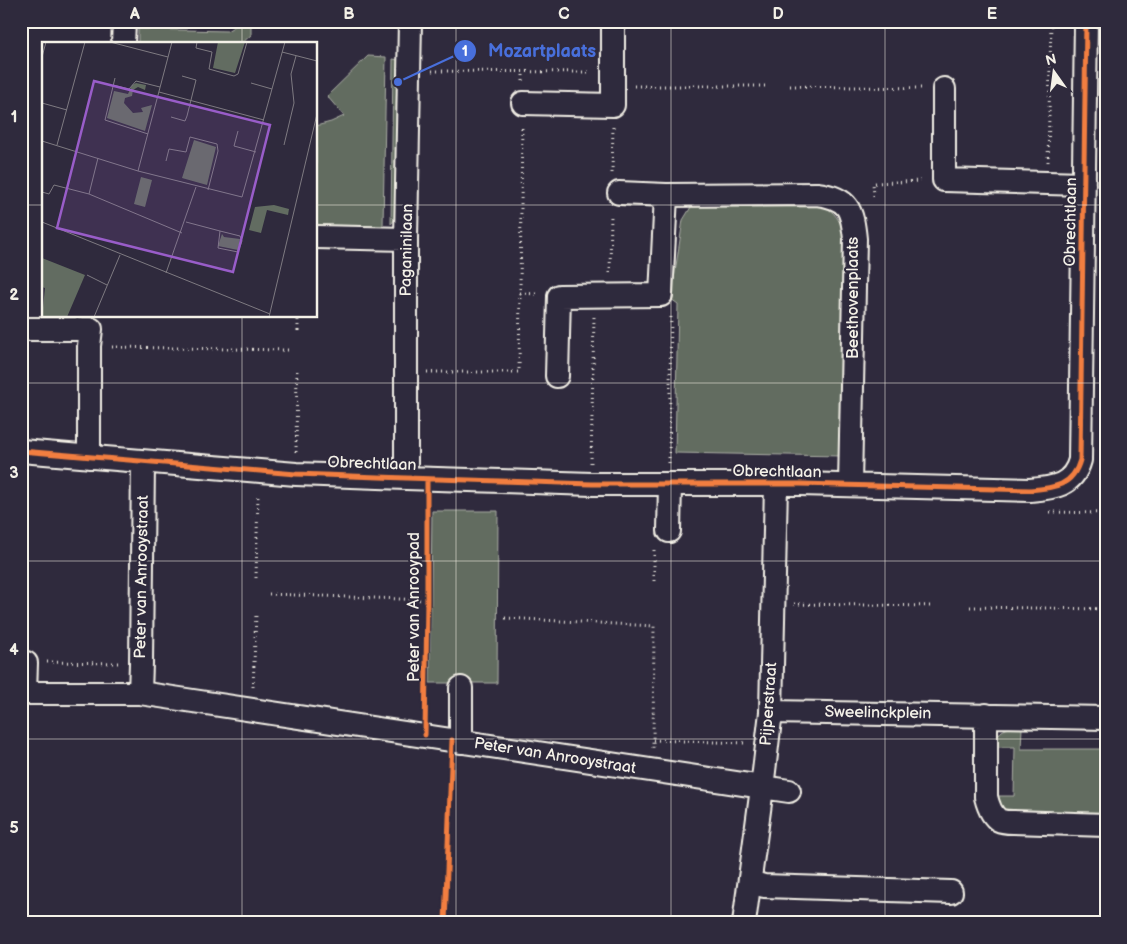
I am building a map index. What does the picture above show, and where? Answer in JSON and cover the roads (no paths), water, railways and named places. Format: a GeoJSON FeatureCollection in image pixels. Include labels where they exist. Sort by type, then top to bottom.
{"type":"FeatureCollection","features":[{"type":"Feature","properties":{"kind":"street"},"geometry":{"type":"LineString","coordinates":[[124,21],[124,42]]}},
{"type":"Feature","properties":{"kind":"street","name":"Paganinilaan"},"geometry":{"type":"LineString","coordinates":[[406,478],[406,239],[410,21]]}},
{"type":"Feature","properties":{"kind":"street"},"geometry":{"type":"LineString","coordinates":[[523,103],[613,105],[613,21]]}},
{"type":"Feature","properties":{"kind":"street","name":"Obrechtlaan"},"geometry":{"type":"LineString","coordinates":[[21,451],[296,474],[406,478],[592,484],[776,484],[1030,490],[1053,488],[1067,482],[1076,471],[1080,460],[1086,21]]}},
{"type":"Feature","properties":{"kind":"street","name":"Obrechtlaan"},"geometry":{"type":"LineString","coordinates":[[944,89],[944,180],[1084,184]]}},
{"type":"Feature","properties":{"kind":"street","name":"Beethovenplaats"},"geometry":{"type":"LineString","coordinates":[[619,193],[817,194],[842,201],[849,210],[855,239],[850,486]]}},
{"type":"Feature","properties":{"kind":"street"},"geometry":{"type":"LineString","coordinates":[[557,376],[559,296],[661,295],[666,194]]}},
{"type":"Feature","properties":{"kind":"street"},"geometry":{"type":"LineString","coordinates":[[318,237],[406,239]]}},
{"type":"Feature","properties":{"kind":"street"},"geometry":{"type":"LineString","coordinates":[[21,329],[91,329],[89,346],[88,457]]}},
{"type":"Feature","properties":{"kind":"street","name":"Peter van Anrooystraat"},"geometry":{"type":"LineString","coordinates":[[140,693],[143,462]]}},
{"type":"Feature","properties":{"kind":"street"},"geometry":{"type":"LineString","coordinates":[[669,532],[670,484]]}},
{"type":"Feature","properties":{"kind":"street","name":"Pijperstraat"},"geometry":{"type":"LineString","coordinates":[[744,923],[771,712],[776,484]]}},
{"type":"Feature","properties":{"kind":"street"},"geometry":{"type":"LineString","coordinates":[[23,693],[26,663]]}},
{"type":"Feature","properties":{"kind":"street"},"geometry":{"type":"LineString","coordinates":[[461,688],[461,742]]}},
{"type":"Feature","properties":{"kind":"street","name":"Peter van Anrooystraat"},"geometry":{"type":"LineString","coordinates":[[23,693],[140,693],[789,791]]}},
{"type":"Feature","properties":{"kind":"street","name":"Sweelinckplein"},"geometry":{"type":"LineString","coordinates":[[771,712],[1106,718]]}},
{"type":"Feature","properties":{"kind":"street"},"geometry":{"type":"LineString","coordinates":[[986,715],[986,797],[988,806],[1000,820],[1106,825]]}},
{"type":"Feature","properties":{"kind":"street"},"geometry":{"type":"LineString","coordinates":[[750,882],[764,886],[951,892]]}},
{"type":"Feature","properties":{"kind":"place","name":"Mozartplaats"},"geometry":{"type":"Point","coordinates":[398,82]}}]}
